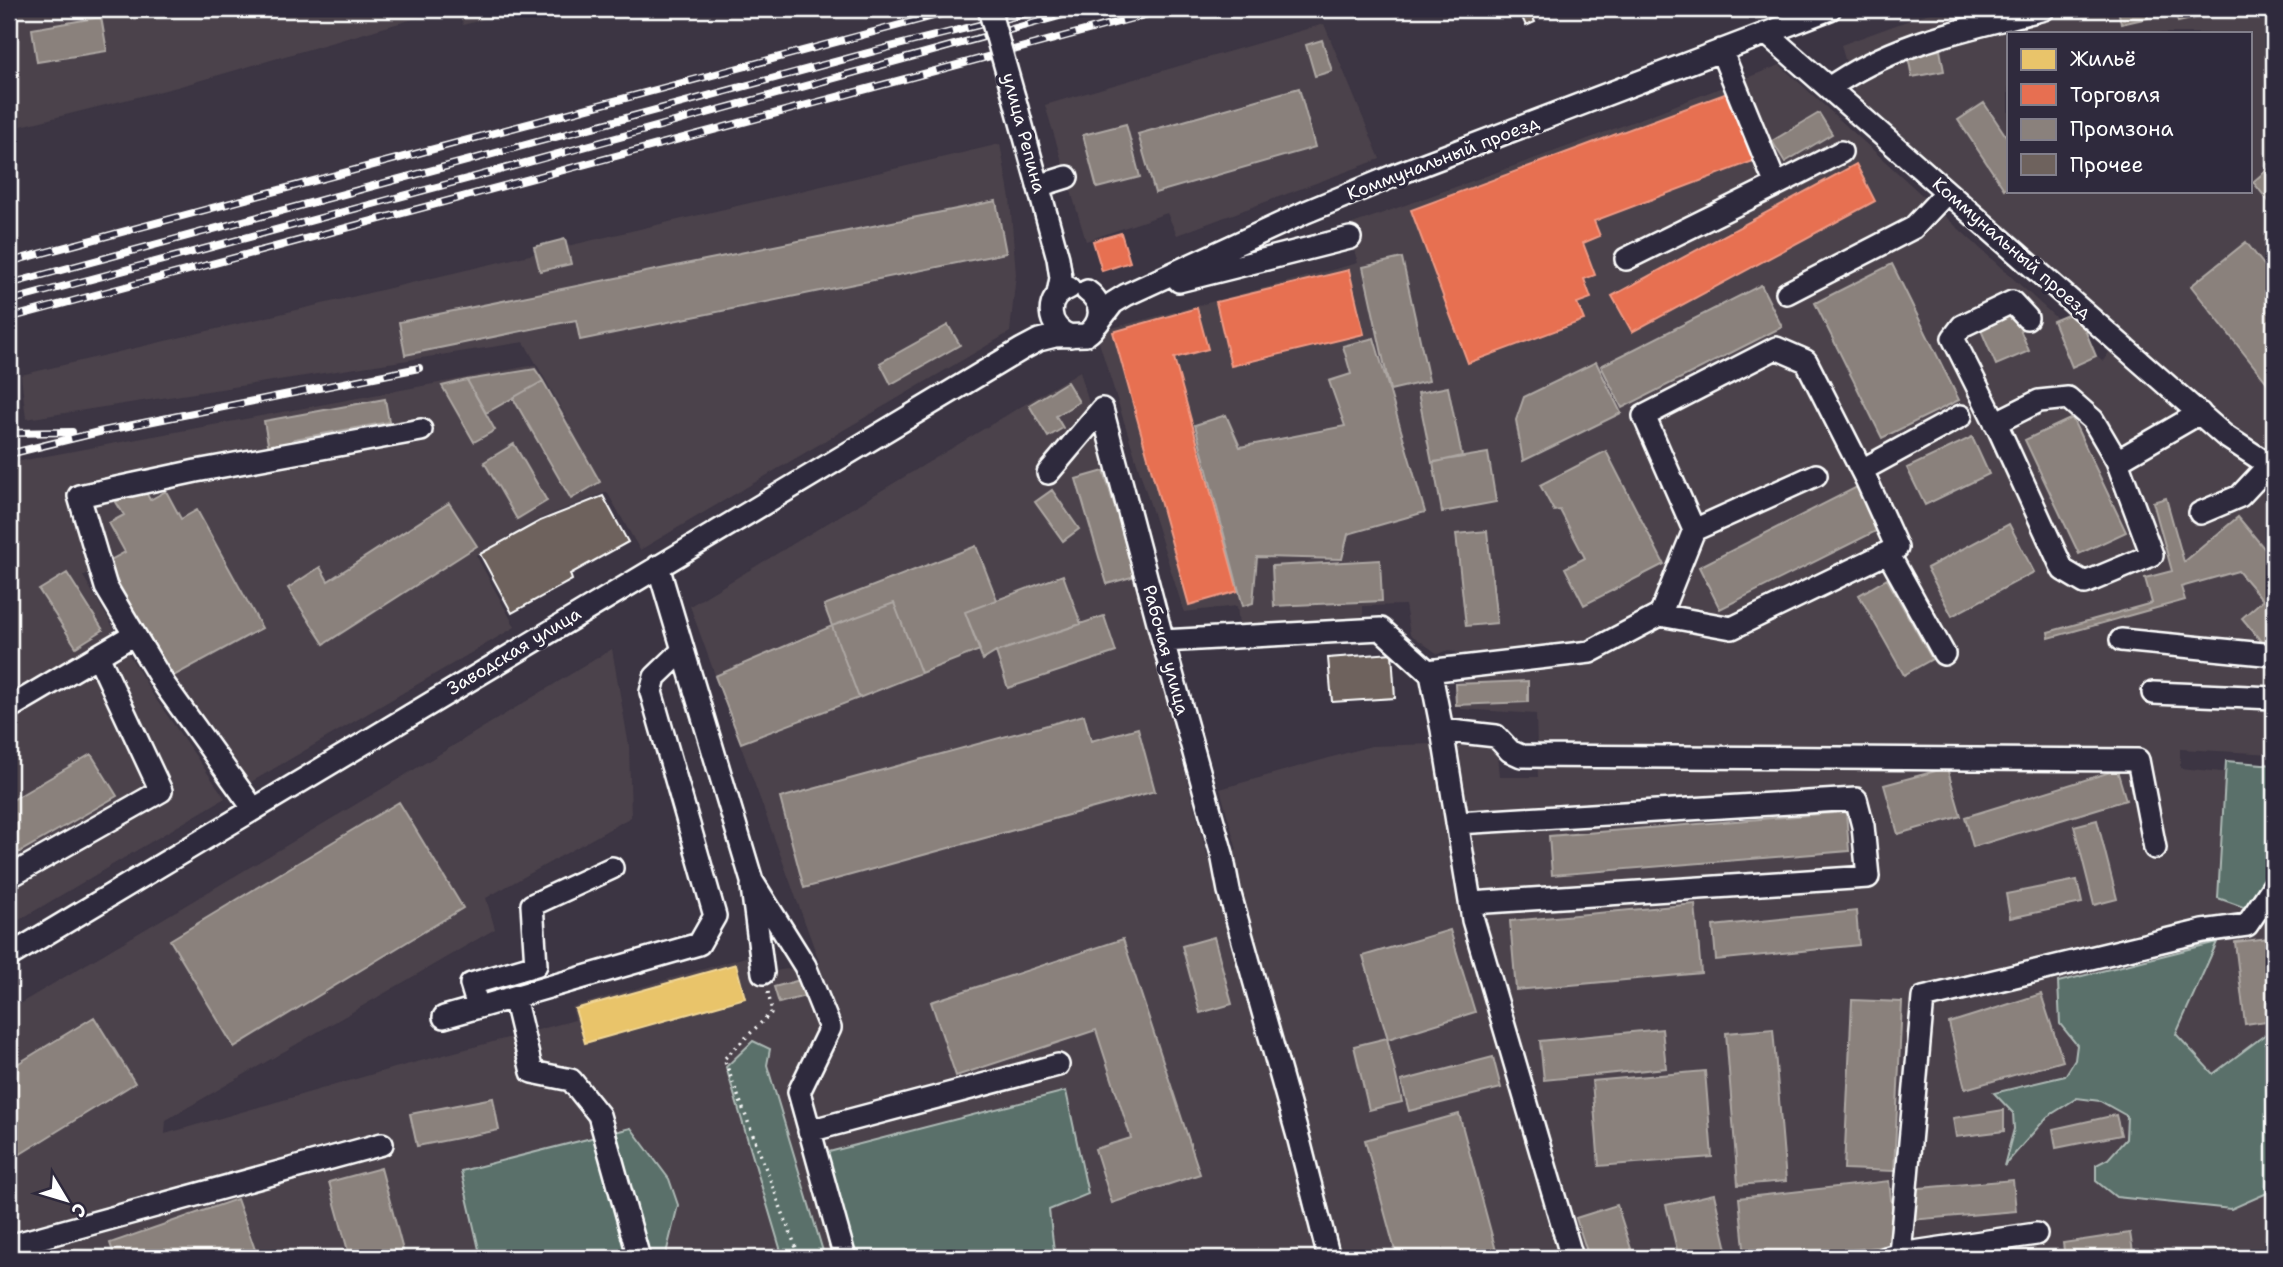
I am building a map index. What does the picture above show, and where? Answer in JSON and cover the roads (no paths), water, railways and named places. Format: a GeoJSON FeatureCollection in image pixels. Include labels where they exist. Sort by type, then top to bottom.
{"type":"FeatureCollection","features":[{"type":"Feature","properties":{"kind":"street","name":"улица Репина"},"geometry":{"type":"LineString","coordinates":[[989,9],[1058,258],[1061,278],[1055,301]]}},
{"type":"Feature","properties":{"kind":"street","name":"Коммунальный проезд"},"geometry":{"type":"LineString","coordinates":[[1097,324],[1113,303],[1135,291],[1306,212],[1398,174],[1830,9]]}},
{"type":"Feature","properties":{"kind":"street"},"geometry":{"type":"LineString","coordinates":[[1829,88],[1849,74],[1907,46],[2044,9]]}},
{"type":"Feature","properties":{"kind":"street","name":"Коммунальный проезд"},"geometry":{"type":"LineString","coordinates":[[1766,33],[2225,436],[2272,467]]}},
{"type":"Feature","properties":{"kind":"street"},"geometry":{"type":"LineString","coordinates":[[1721,50],[1776,185]]}},
{"type":"Feature","properties":{"kind":"street"},"geometry":{"type":"LineString","coordinates":[[1626,259],[1841,152]]}},
{"type":"Feature","properties":{"kind":"street"},"geometry":{"type":"LineString","coordinates":[[1038,186],[1067,177]]}},
{"type":"Feature","properties":{"kind":"street"},"geometry":{"type":"LineString","coordinates":[[1787,293],[1913,228],[1947,192]]}},
{"type":"Feature","properties":{"kind":"street"},"geometry":{"type":"LineString","coordinates":[[1084,289],[1093,295],[1100,309],[1097,324],[1086,335],[1070,337],[1057,329],[1051,315],[1055,301],[1064,290],[1084,289],[1111,297],[1350,238]]}},
{"type":"Feature","properties":{"kind":"street","name":"улица Репина"},"geometry":{"type":"LineString","coordinates":[[1058,258],[1066,274],[1084,289]]}},
{"type":"Feature","properties":{"kind":"street","name":"Заводская улица"},"geometry":{"type":"LineString","coordinates":[[1021,349],[1042,329],[1055,301]]}},
{"type":"Feature","properties":{"kind":"street"},"geometry":{"type":"LineString","coordinates":[[1995,423],[2039,401],[2068,398],[2093,420],[2117,461],[2152,555],[2085,583],[2063,570],[1953,338],[1962,327],[2012,302],[2027,318]]}},
{"type":"Feature","properties":{"kind":"street","name":"Заводская улица"},"geometry":{"type":"LineString","coordinates":[[9,956],[1021,349],[1039,340],[1070,337]]}},
{"type":"Feature","properties":{"kind":"street"},"geometry":{"type":"LineString","coordinates":[[1428,671],[1590,652],[1660,615],[1732,628],[1897,548],[1862,470],[1807,361],[1776,348],[1644,416],[1694,530]]}},
{"type":"Feature","properties":{"kind":"street","name":"Рабочая улица"},"geometry":{"type":"LineString","coordinates":[[1048,473],[1102,409],[1329,1258]]}},
{"type":"Feature","properties":{"kind":"street"},"geometry":{"type":"LineString","coordinates":[[2117,461],[2200,413]]}},
{"type":"Feature","properties":{"kind":"street"},"geometry":{"type":"LineString","coordinates":[[1862,470],[1961,416]]}},
{"type":"Feature","properties":{"kind":"street"},"geometry":{"type":"LineString","coordinates":[[253,808],[164,684],[106,587],[79,496],[196,471],[421,430]]}},
{"type":"Feature","properties":{"kind":"street"},"geometry":{"type":"LineString","coordinates":[[2200,513],[2240,496],[2272,467]]}},
{"type":"Feature","properties":{"kind":"street"},"geometry":{"type":"LineString","coordinates":[[1660,615],[1694,530],[1816,475]]}},
{"type":"Feature","properties":{"kind":"street"},"geometry":{"type":"LineString","coordinates":[[1888,553],[1944,654]]}},
{"type":"Feature","properties":{"kind":"street"},"geometry":{"type":"LineString","coordinates":[[658,566],[752,881],[763,972]]}},
{"type":"Feature","properties":{"kind":"street"},"geometry":{"type":"LineString","coordinates":[[1163,641],[1381,629],[1431,674],[1473,920],[1572,1258]]}},
{"type":"Feature","properties":{"kind":"street"},"geometry":{"type":"LineString","coordinates":[[9,708],[133,635]]}},
{"type":"Feature","properties":{"kind":"street"},"geometry":{"type":"LineString","coordinates":[[2121,640],[2274,655]]}},
{"type":"Feature","properties":{"kind":"street"},"geometry":{"type":"LineString","coordinates":[[444,1017],[699,944],[715,916],[651,692],[655,677],[682,651]]}},
{"type":"Feature","properties":{"kind":"street"},"geometry":{"type":"LineString","coordinates":[[9,877],[161,791],[98,656]]}},
{"type":"Feature","properties":{"kind":"street"},"geometry":{"type":"LineString","coordinates":[[2153,694],[2274,698]]}},
{"type":"Feature","properties":{"kind":"street"},"geometry":{"type":"LineString","coordinates":[[1442,730],[1496,736],[1510,751],[1521,756],[1538,757],[2138,760],[2155,848]]}},
{"type":"Feature","properties":{"kind":"street"},"geometry":{"type":"LineString","coordinates":[[1457,823],[1856,799],[1863,826],[1868,877],[1471,903]]}},
{"type":"Feature","properties":{"kind":"street"},"geometry":{"type":"LineString","coordinates":[[478,1007],[471,984],[536,965],[532,905],[612,868]]}},
{"type":"Feature","properties":{"kind":"street"},"geometry":{"type":"LineString","coordinates":[[752,881],[805,966],[830,1028],[799,1092],[845,1258]]}},
{"type":"Feature","properties":{"kind":"street"},"geometry":{"type":"LineString","coordinates":[[2036,1234],[1895,1257],[1923,998],[2203,931],[2247,925],[2274,885]]}},
{"type":"Feature","properties":{"kind":"street"},"geometry":{"type":"LineString","coordinates":[[514,997],[532,1072],[571,1080],[599,1115],[639,1258]]}},
{"type":"Feature","properties":{"kind":"street"},"geometry":{"type":"LineString","coordinates":[[809,1131],[1058,1065]]}},
{"type":"Feature","properties":{"kind":"street"},"geometry":{"type":"LineString","coordinates":[[9,1246],[382,1144]]}},
{"type":"Feature","properties":{"kind":"railway"},"geometry":{"type":"LineString","coordinates":[[9,262],[960,9]]}},
{"type":"Feature","properties":{"kind":"railway"},"geometry":{"type":"LineString","coordinates":[[9,284],[890,47],[1044,9]]}},
{"type":"Feature","properties":{"kind":"railway"},"geometry":{"type":"LineString","coordinates":[[9,301],[489,173],[1085,9]]}},
{"type":"Feature","properties":{"kind":"railway"},"geometry":{"type":"LineString","coordinates":[[9,318],[1167,9]]}},
{"type":"Feature","properties":{"kind":"railway"},"geometry":{"type":"LineString","coordinates":[[9,454],[103,431],[419,368]]}},
{"type":"Feature","properties":{"kind":"railway"},"geometry":{"type":"LineString","coordinates":[[9,433],[72,432]]}}]}
